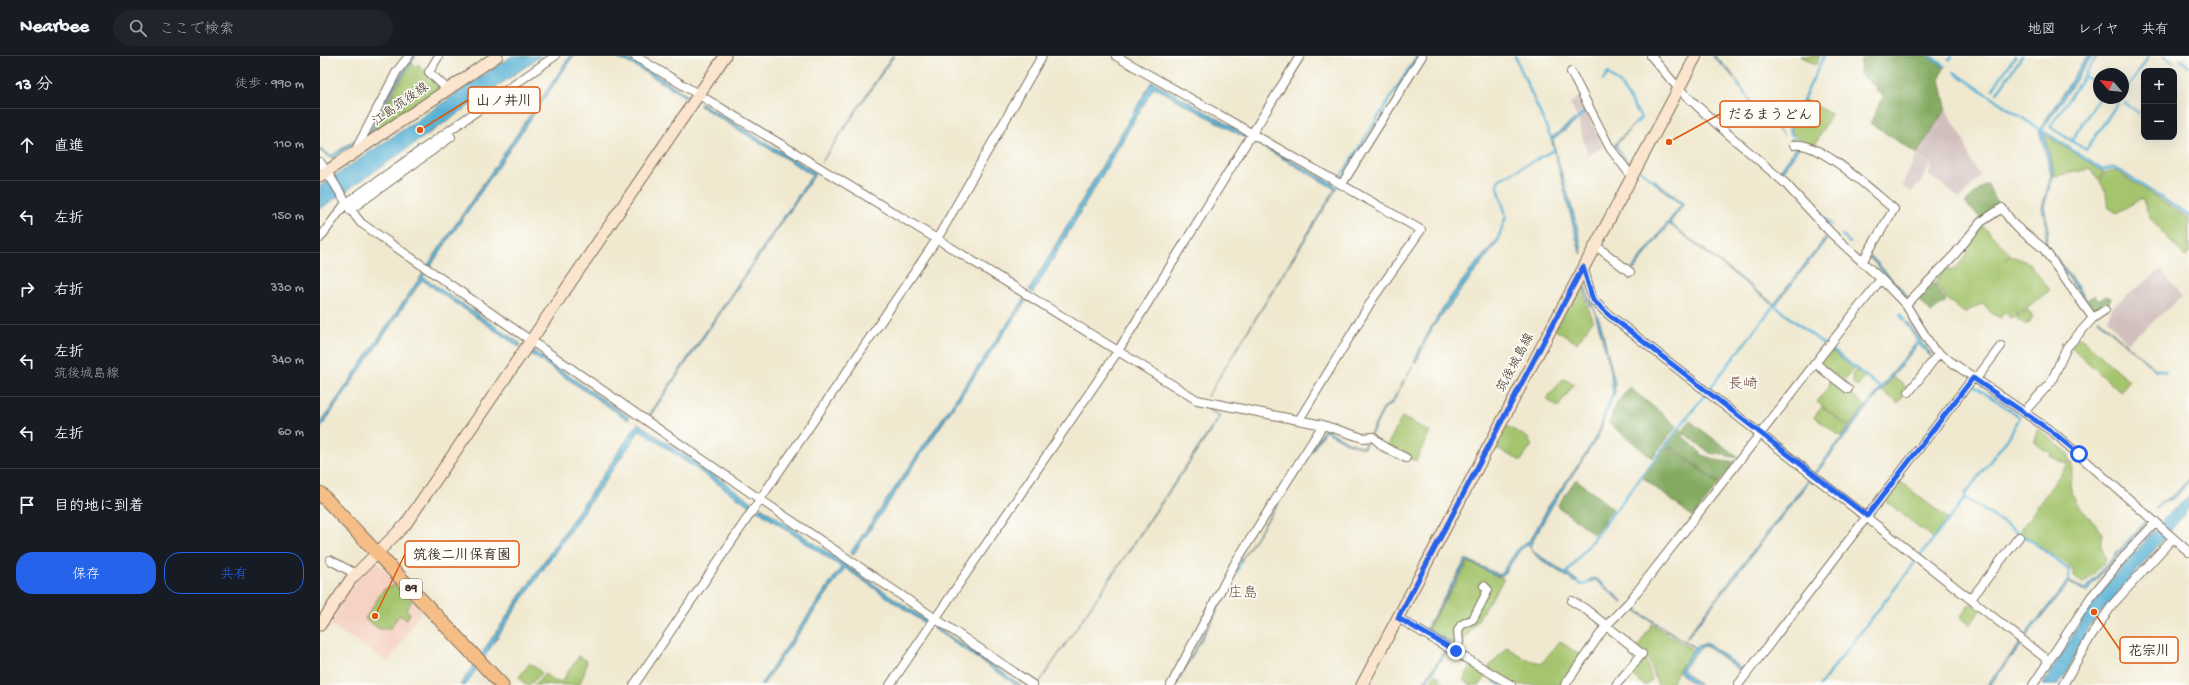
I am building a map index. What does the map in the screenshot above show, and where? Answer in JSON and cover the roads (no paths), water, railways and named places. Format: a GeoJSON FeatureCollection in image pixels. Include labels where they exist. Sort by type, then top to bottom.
{"type":"FeatureCollection","features":[{"type":"Feature","properties":{"kind":"main road","name":"江島筑後線"},"geometry":{"type":"LineString","coordinates":[[326,175],[497,56]]}},
{"type":"Feature","properties":{"kind":"main road"},"geometry":{"type":"LineString","coordinates":[[320,625],[356,574],[404,525],[725,56]]}},
{"type":"Feature","properties":{"kind":"main road","name":"筑後城島線"},"geometry":{"type":"LineString","coordinates":[[1362,685],[1696,56]]}},
{"type":"Feature","properties":{"kind":"main road","name":"89"},"geometry":{"type":"LineString","coordinates":[[320,493],[502,685]]}},
{"type":"Feature","properties":{"kind":"street"},"geometry":{"type":"LineString","coordinates":[[352,156],[397,71],[409,56]]}},
{"type":"Feature","properties":{"kind":"street"},"geometry":{"type":"LineString","coordinates":[[320,238],[346,203],[556,56]]}},
{"type":"Feature","properties":{"kind":"street"},"geometry":{"type":"LineString","coordinates":[[635,56],[937,239],[1197,400],[1323,425],[1363,438],[1373,437],[1384,447],[1406,458]]}},
{"type":"Feature","properties":{"kind":"street"},"geometry":{"type":"LineString","coordinates":[[634,685],[937,239],[1042,56]]}},
{"type":"Feature","properties":{"kind":"street"},"geometry":{"type":"LineString","coordinates":[[1116,56],[1421,230],[1374,297],[1299,420]]}},
{"type":"Feature","properties":{"kind":"street"},"geometry":{"type":"LineString","coordinates":[[890,685],[1118,351],[1300,56]]}},
{"type":"Feature","properties":{"kind":"street"},"geometry":{"type":"LineString","coordinates":[[1342,184],[1422,56]]}},
{"type":"Feature","properties":{"kind":"street"},"geometry":{"type":"LineString","coordinates":[[1651,56],[1679,89],[1720,127],[1785,183],[1831,233],[1881,279],[1906,305],[1934,350],[2054,433],[2189,552]]}},
{"type":"Feature","properties":{"kind":"street"},"geometry":{"type":"LineString","coordinates":[[438,57],[429,72],[448,90]]}},
{"type":"Feature","properties":{"kind":"street"},"geometry":{"type":"LineString","coordinates":[[1571,72],[1610,148],[1632,177]]}},
{"type":"Feature","properties":{"kind":"street"},"geometry":{"type":"LineString","coordinates":[[346,203],[451,137]]}},
{"type":"Feature","properties":{"kind":"street"},"geometry":{"type":"LineString","coordinates":[[1794,145],[1801,143],[1837,162],[1894,209],[1862,262]]}},
{"type":"Feature","properties":{"kind":"street"},"geometry":{"type":"LineString","coordinates":[[320,162],[326,175],[361,223],[761,500],[1033,685]]}},
{"type":"Feature","properties":{"kind":"street"},"geometry":{"type":"LineString","coordinates":[[1906,305],[1955,254],[1980,222],[2002,208],[2014,225],[2043,248],[2093,318]]}},
{"type":"Feature","properties":{"kind":"street"},"geometry":{"type":"LineString","coordinates":[[1595,245],[1630,272]]}},
{"type":"Feature","properties":{"kind":"street"},"geometry":{"type":"LineString","coordinates":[[1583,267],[1593,300],[1654,351],[1867,516],[2049,661]]}},
{"type":"Feature","properties":{"kind":"street"},"geometry":{"type":"LineString","coordinates":[[1565,685],[1605,627],[1629,602],[1881,279]]}},
{"type":"Feature","properties":{"kind":"street"},"geometry":{"type":"LineString","coordinates":[[2024,412],[2051,382],[2067,347],[2093,318],[2105,310]]}},
{"type":"Feature","properties":{"kind":"street"},"geometry":{"type":"LineString","coordinates":[[1738,685],[1867,516],[1975,378],[2002,346]]}},
{"type":"Feature","properties":{"kind":"street"},"geometry":{"type":"LineString","coordinates":[[1909,392],[1939,353]]}},
{"type":"Feature","properties":{"kind":"street"},"geometry":{"type":"LineString","coordinates":[[1815,363],[1848,389]]}},
{"type":"Feature","properties":{"kind":"street"},"geometry":{"type":"LineString","coordinates":[[1171,685],[1235,563],[1323,425]]}},
{"type":"Feature","properties":{"kind":"street"},"geometry":{"type":"LineString","coordinates":[[2034,685],[2091,597],[2127,553],[2156,523]]}},
{"type":"Feature","properties":{"kind":"street"},"geometry":{"type":"LineString","coordinates":[[1971,599],[2019,537]]}},
{"type":"Feature","properties":{"kind":"street"},"geometry":{"type":"LineString","coordinates":[[2063,685],[2091,636],[2113,604],[2171,537]]}},
{"type":"Feature","properties":{"kind":"street"},"geometry":{"type":"LineString","coordinates":[[330,560],[356,574]]}},
{"type":"Feature","properties":{"kind":"street"},"geometry":{"type":"LineString","coordinates":[[1456,651],[1459,642],[1458,631],[1461,625],[1473,619],[1488,590],[1484,586]]}},
{"type":"Feature","properties":{"kind":"street"},"geometry":{"type":"LineString","coordinates":[[1572,601],[1584,608],[1605,627],[1642,654],[1616,685]]}},
{"type":"Feature","properties":{"kind":"street"},"geometry":{"type":"LineString","coordinates":[[1398,618],[1511,685]]}},
{"type":"Feature","properties":{"kind":"water"},"geometry":{"type":"Polygon","coordinates":[[[413,56],[416,56],[395,86],[367,140],[365,139],[393,85],[413,56]]]}},
{"type":"Feature","properties":{"kind":"water"},"geometry":{"type":"Polygon","coordinates":[[[512,56],[541,56],[320,209],[320,186],[512,56]]]}},
{"type":"Feature","properties":{"kind":"water"},"geometry":{"type":"Polygon","coordinates":[[[570,56],[573,56],[430,267],[427,266],[570,56]]]}},
{"type":"Feature","properties":{"kind":"water"},"geometry":{"type":"Polygon","coordinates":[[[611,56],[630,60],[640,65],[688,96],[687,98],[633,65],[611,56]]]}},
{"type":"Feature","properties":{"kind":"water"},"geometry":{"type":"Polygon","coordinates":[[[892,56],[894,56],[821,163],[892,56]]]}},
{"type":"Feature","properties":{"kind":"water"},"geometry":{"type":"Polygon","coordinates":[[[1712,56],[1715,56],[1730,71],[1740,86],[1728,71],[1712,56]]]}},
{"type":"Feature","properties":{"kind":"water"},"geometry":{"type":"Polygon","coordinates":[[[2087,56],[2092,56],[2043,129],[2054,174],[2044,206],[2049,229],[2046,243],[2082,293],[2095,314],[2044,244],[2047,227],[2042,208],[2051,174],[2039,130],[2087,56]]]}},
{"type":"Feature","properties":{"kind":"water"},"geometry":{"type":"Polygon","coordinates":[[[1152,81],[1247,135],[1245,138],[1154,87],[1033,293],[1029,290],[1152,81]]]}},
{"type":"Feature","properties":{"kind":"water"},"geometry":{"type":"Polygon","coordinates":[[[1745,92],[1756,108],[1784,135],[1756,111],[1744,93],[1745,92]]]}},
{"type":"Feature","properties":{"kind":"water"},"geometry":{"type":"Polygon","coordinates":[[[701,103],[816,173],[650,416],[649,415],[812,175],[700,106],[701,103]]]}},
{"type":"Feature","properties":{"kind":"water"},"geometry":{"type":"Polygon","coordinates":[[[1575,119],[1577,121],[1553,140],[1573,210],[1582,253],[1580,253],[1551,138],[1575,119]]]}},
{"type":"Feature","properties":{"kind":"water"},"geometry":{"type":"Polygon","coordinates":[[[1637,121],[1616,145],[1631,165],[1620,154],[1614,145],[1637,121]]]}},
{"type":"Feature","properties":{"kind":"water"},"geometry":{"type":"Polygon","coordinates":[[[1253,139],[1334,184],[1337,188],[1207,397],[1335,189],[1252,141],[1253,139]]]}},
{"type":"Feature","properties":{"kind":"water"},"geometry":{"type":"Polygon","coordinates":[[[354,140],[357,141],[356,144],[354,143],[332,159],[320,151],[320,149],[331,156],[354,140]]]}},
{"type":"Feature","properties":{"kind":"water"},"geometry":{"type":"Polygon","coordinates":[[[1797,146],[1799,148],[1783,171],[1795,182],[1794,184],[1780,170],[1797,146]]]}},
{"type":"Feature","properties":{"kind":"water"},"geometry":{"type":"Polygon","coordinates":[[[1654,179],[1684,204],[1670,223],[1774,304],[1826,237],[1827,239],[1775,306],[1669,224],[1634,270],[1632,269],[1681,205],[1652,181],[1654,179]]]}},
{"type":"Feature","properties":{"kind":"water"},"geometry":{"type":"Polygon","coordinates":[[[1802,189],[1826,219],[1825,220],[1800,191],[1802,189]]]}},
{"type":"Feature","properties":{"kind":"water"},"geometry":{"type":"Polygon","coordinates":[[[1497,240],[1499,240],[1433,327],[1416,362],[1414,362],[1430,329],[1450,297],[1497,240]]]}},
{"type":"Feature","properties":{"kind":"water"},"geometry":{"type":"Polygon","coordinates":[[[1871,256],[1908,296],[1907,298],[1869,257],[1871,256]]]}},
{"type":"Feature","properties":{"kind":"water"},"geometry":{"type":"Polygon","coordinates":[[[423,273],[425,274],[423,277],[521,344],[519,347],[422,280],[320,429],[320,424],[423,273]]]}},
{"type":"Feature","properties":{"kind":"water"},"geometry":{"type":"Polygon","coordinates":[[[1583,279],[1589,298],[1600,321],[1615,382],[1615,395],[1613,395],[1610,367],[1595,313],[1588,301],[1583,279]]]}},
{"type":"Feature","properties":{"kind":"water"},"geometry":{"type":"Polygon","coordinates":[[[1024,299],[1026,301],[853,555],[850,553],[1024,299]]]}},
{"type":"Feature","properties":{"kind":"water"},"geometry":{"type":"Polygon","coordinates":[[[2098,318],[2130,348],[2157,370],[2156,371],[2099,321],[2098,318]]]}},
{"type":"Feature","properties":{"kind":"water"},"geometry":{"type":"Polygon","coordinates":[[[1908,322],[1931,354],[1930,356],[1918,344],[1816,474],[1814,473],[1917,341],[1905,323],[1908,322]]]}},
{"type":"Feature","properties":{"kind":"water"},"geometry":{"type":"Polygon","coordinates":[[[532,350],[630,418],[628,420],[529,353],[532,350]]]}},
{"type":"Feature","properties":{"kind":"water"},"geometry":{"type":"Polygon","coordinates":[[[1413,365],[1392,404],[1385,408],[1364,448],[1347,443],[1325,431],[1239,564],[1325,428],[1348,442],[1363,447],[1384,407],[1391,403],[1413,365]]]}},
{"type":"Feature","properties":{"kind":"water"},"geometry":{"type":"Polygon","coordinates":[[[1203,406],[1221,416],[1039,683],[1219,417],[1203,406]]]}},
{"type":"Feature","properties":{"kind":"water"},"geometry":{"type":"Polygon","coordinates":[[[1605,411],[1607,412],[1598,437],[1552,506],[1530,546],[1534,552],[1578,581],[1576,583],[1537,557],[1528,545],[1521,549],[1503,575],[1498,577],[1468,561],[1427,628],[1451,642],[1450,644],[1426,629],[1466,559],[1500,575],[1519,547],[1531,539],[1549,505],[1581,461],[1600,429],[1605,411]]]}},
{"type":"Feature","properties":{"kind":"water"},"geometry":{"type":"Polygon","coordinates":[[[638,423],[754,503],[751,507],[640,430],[514,612],[466,685],[460,685],[638,423]]]}},
{"type":"Feature","properties":{"kind":"water"},"geometry":{"type":"Polygon","coordinates":[[[1811,476],[1813,477],[1687,638],[1686,637],[1811,476]]]}},
{"type":"Feature","properties":{"kind":"water"},"geometry":{"type":"Polygon","coordinates":[[[2189,479],[2175,498],[2160,504],[2156,510],[2155,509],[2160,502],[2173,496],[2189,479]]]}},
{"type":"Feature","properties":{"kind":"water"},"geometry":{"type":"Polygon","coordinates":[[[2189,497],[2189,507],[2184,515],[2088,628],[2066,674],[2058,685],[2043,685],[2094,600],[2169,513],[2189,497]]]}},
{"type":"Feature","properties":{"kind":"water"},"geometry":{"type":"Polygon","coordinates":[[[761,507],[929,622],[927,625],[845,568],[763,685],[760,685],[841,567],[758,511],[761,507]]]}},
{"type":"Feature","properties":{"kind":"water"},"geometry":{"type":"Polygon","coordinates":[[[2144,522],[2146,523],[2087,592],[2069,583],[2026,637],[2024,636],[2068,581],[2085,589],[2144,522]]]}},
{"type":"Feature","properties":{"kind":"water"},"geometry":{"type":"Polygon","coordinates":[[[1238,568],[1214,617],[1176,685],[1238,568]]]}},
{"type":"Feature","properties":{"kind":"water"},"geometry":{"type":"Polygon","coordinates":[[[1596,578],[1624,602],[1623,603],[1595,580],[1587,584],[1586,583],[1590,579],[1596,578]]]}},
{"type":"Feature","properties":{"kind":"water"},"geometry":{"type":"Polygon","coordinates":[[[1630,606],[1694,647],[1708,643],[1744,671],[1743,673],[1711,649],[1704,646],[1698,650],[1682,670],[1700,685],[1691,682],[1682,675],[1679,670],[1694,648],[1629,607],[1630,606]]]}},
{"type":"Feature","properties":{"kind":"water"},"geometry":{"type":"Polygon","coordinates":[[[935,626],[1021,685],[1016,685],[934,629],[935,626]]]}},
{"type":"Feature","properties":{"kind":"water"},"geometry":{"type":"Polygon","coordinates":[[[2022,641],[2024,642],[1990,685],[1987,685],[2022,641]]]}},
{"type":"Feature","properties":{"kind":"water"},"geometry":{"type":"Polygon","coordinates":[[[1445,650],[1447,651],[1424,685],[1422,685],[1445,650]]]}},
{"type":"Feature","properties":{"kind":"waterway"},"geometry":{"type":"LineString","coordinates":[[1338,181],[1417,56]]}},
{"type":"Feature","properties":{"kind":"waterway"},"geometry":{"type":"LineString","coordinates":[[1515,56],[1552,140]]}},
{"type":"Feature","properties":{"kind":"waterway"},"geometry":{"type":"LineString","coordinates":[[1796,143],[1789,129],[1824,56]]}},
{"type":"Feature","properties":{"kind":"waterway"},"geometry":{"type":"LineString","coordinates":[[1930,56],[1945,66]]}},
{"type":"Feature","properties":{"kind":"waterway"},"geometry":{"type":"LineString","coordinates":[[1949,60],[1952,56]]}},
{"type":"Feature","properties":{"kind":"waterway"},"geometry":{"type":"LineString","coordinates":[[1993,89],[2015,56]]}},
{"type":"Feature","properties":{"kind":"waterway"},"geometry":{"type":"LineString","coordinates":[[1997,93],[2022,56]]}},
{"type":"Feature","properties":{"kind":"waterway"},"geometry":{"type":"LineString","coordinates":[[2097,56],[2050,127],[2086,150],[2117,104]]}},
{"type":"Feature","properties":{"kind":"waterway"},"geometry":{"type":"LineString","coordinates":[[2129,86],[2149,56]]}},
{"type":"Feature","properties":{"kind":"waterway"},"geometry":{"type":"LineString","coordinates":[[2164,56],[2173,62]]}},
{"type":"Feature","properties":{"kind":"waterway"},"geometry":{"type":"LineString","coordinates":[[2181,60],[2189,66]]}},
{"type":"Feature","properties":{"kind":"waterway"},"geometry":{"type":"LineString","coordinates":[[1603,80],[1609,72]]}},
{"type":"Feature","properties":{"kind":"waterway"},"geometry":{"type":"LineString","coordinates":[[1954,72],[2042,131]]}},
{"type":"Feature","properties":{"kind":"waterway"},"geometry":{"type":"LineString","coordinates":[[1607,73],[1620,84],[1641,118],[1635,124]]}},
{"type":"Feature","properties":{"kind":"waterway"},"geometry":{"type":"LineString","coordinates":[[2084,76],[2093,81]]}},
{"type":"Feature","properties":{"kind":"waterway"},"geometry":{"type":"LineString","coordinates":[[1738,84],[1746,95]]}},
{"type":"Feature","properties":{"kind":"waterway"},"geometry":{"type":"LineString","coordinates":[[2071,141],[2095,104]]}},
{"type":"Feature","properties":{"kind":"waterway"},"geometry":{"type":"LineString","coordinates":[[2126,104],[2139,113]]}},
{"type":"Feature","properties":{"kind":"waterway"},"geometry":{"type":"LineString","coordinates":[[1574,122],[1587,109]]}},
{"type":"Feature","properties":{"kind":"waterway"},"geometry":{"type":"LineString","coordinates":[[2042,130],[2103,170],[2114,167],[2189,216]]}},
{"type":"Feature","properties":{"kind":"waterway"},"geometry":{"type":"LineString","coordinates":[[1497,242],[1506,216],[1497,183],[1500,179],[1554,150]]}},
{"type":"Feature","properties":{"kind":"waterway"},"geometry":{"type":"LineString","coordinates":[[1640,170],[1655,182]]}},
{"type":"Feature","properties":{"kind":"waterway"},"geometry":{"type":"LineString","coordinates":[[1792,181],[1803,192]]}},
{"type":"Feature","properties":{"kind":"waterway"},"geometry":{"type":"LineString","coordinates":[[1824,217],[1831,225]]}},
{"type":"Feature","properties":{"kind":"waterway"},"geometry":{"type":"LineString","coordinates":[[1842,235],[1850,243]]}},
{"type":"Feature","properties":{"kind":"waterway"},"geometry":{"type":"LineString","coordinates":[[1566,574],[1775,304]]}},
{"type":"Feature","properties":{"kind":"waterway"},"geometry":{"type":"LineString","coordinates":[[1774,305],[1826,346]]}},
{"type":"Feature","properties":{"kind":"waterway"},"geometry":{"type":"LineString","coordinates":[[1900,314],[1904,320]]}},
{"type":"Feature","properties":{"kind":"waterway"},"geometry":{"type":"LineString","coordinates":[[1830,348],[1881,388]]}},
{"type":"Feature","properties":{"kind":"waterway"},"geometry":{"type":"LineString","coordinates":[[2155,369],[2166,372]]}},
{"type":"Feature","properties":{"kind":"waterway"},"geometry":{"type":"LineString","coordinates":[[1820,685],[1965,498],[1965,494],[2009,437],[2020,417],[1973,385]]}},
{"type":"Feature","properties":{"kind":"waterway"},"geometry":{"type":"LineString","coordinates":[[1605,415],[1613,393]]}},
{"type":"Feature","properties":{"kind":"waterway"},"geometry":{"type":"LineString","coordinates":[[1965,498],[2033,542],[2069,570],[2069,582]]}},
{"type":"Feature","properties":{"kind":"waterway"},"geometry":{"type":"LineString","coordinates":[[1237,572],[1241,561]]}},
{"type":"Feature","properties":{"kind":"waterway"},"geometry":{"type":"LineString","coordinates":[[1574,580],[1582,585],[1589,582]]}},
{"type":"Feature","properties":{"kind":"waterway"},"geometry":{"type":"LineString","coordinates":[[1493,680],[1500,685]]}},
{"type":"Feature","properties":{"kind":"place","name":"山ノ井川"},"geometry":{"type":"Point","coordinates":[420,130]}},
{"type":"Feature","properties":{"kind":"place","name":"だるまうどん"},"geometry":{"type":"Point","coordinates":[1669,142]}},
{"type":"Feature","properties":{"kind":"place","name":"花宗川"},"geometry":{"type":"Point","coordinates":[2094,612]}},
{"type":"Feature","properties":{"kind":"place","name":"筑後二川保育園"},"geometry":{"type":"Point","coordinates":[375,616]}},
{"type":"Feature","properties":{"kind":"district","name":"長崎"},"geometry":{"type":"Point","coordinates":[1743,385]}},
{"type":"Feature","properties":{"kind":"district","name":"庄島"},"geometry":{"type":"Point","coordinates":[1243,594]}}]}
